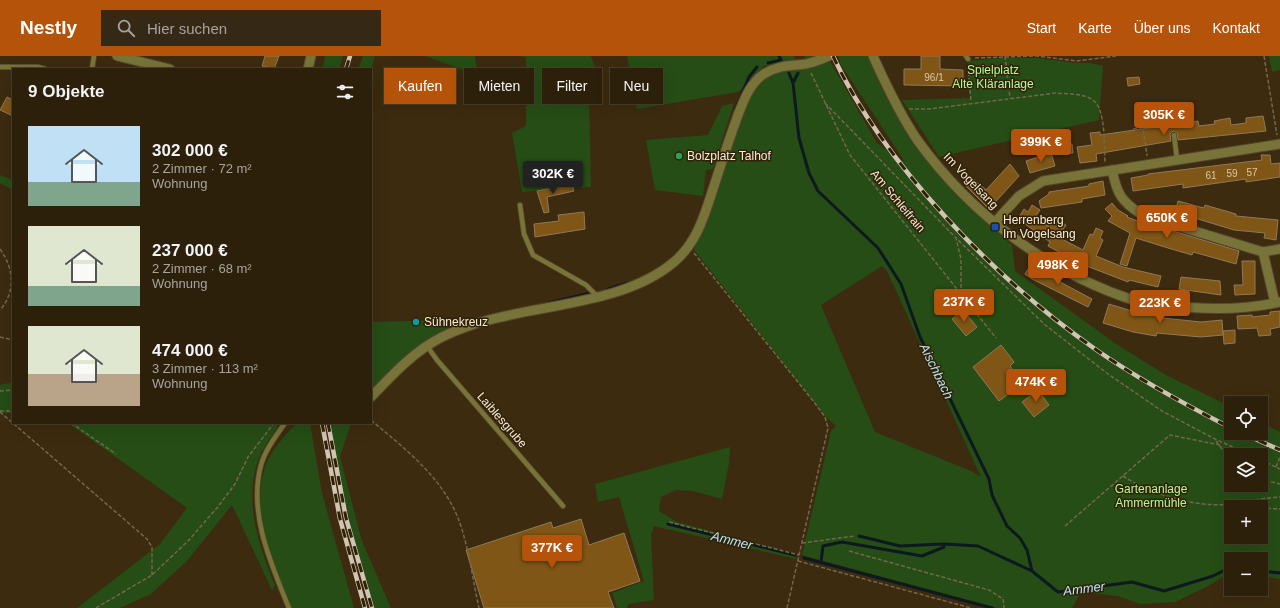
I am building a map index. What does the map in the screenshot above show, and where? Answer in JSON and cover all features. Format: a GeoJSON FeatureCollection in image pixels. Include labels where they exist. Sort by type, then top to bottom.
{"type":"FeatureCollection","features":[{"type":"Feature","properties":{"kind":"street"},"geometry":{"type":"LineString","coordinates":[[116,56],[166,68]]}},
{"type":"Feature","properties":{"kind":"street"},"geometry":{"type":"LineString","coordinates":[[308,68],[311,56]]}},
{"type":"Feature","properties":{"kind":"street"},"geometry":{"type":"LineString","coordinates":[[372,396],[400,368],[427,346],[456,330],[479,323],[596,296],[649,279],[674,262],[689,247],[702,222],[729,139],[751,87],[763,74],[772,69],[807,63],[830,56]]}},
{"type":"Feature","properties":{"kind":"street","name":"Im Vogelsang"},"geometry":{"type":"LineString","coordinates":[[873,56],[899,110],[918,140],[961,192],[1024,246],[1074,276],[1134,301],[1186,308],[1250,307],[1277,303]]}},
{"type":"Feature","properties":{"kind":"street"},"geometry":{"type":"LineString","coordinates":[[995,222],[1019,196],[1043,182],[1109,170],[1279,144]]}},
{"type":"Feature","properties":{"kind":"street"},"geometry":{"type":"LineString","coordinates":[[1109,170],[1116,188],[1126,204],[1142,215],[1263,252],[1280,249]]}},
{"type":"Feature","properties":{"kind":"street"},"geometry":{"type":"LineString","coordinates":[[1263,252],[1277,303]]}},
{"type":"Feature","properties":{"kind":"lane"},"geometry":{"type":"LineString","coordinates":[[92,68],[94,56]]}},
{"type":"Feature","properties":{"kind":"lane"},"geometry":{"type":"LineString","coordinates":[[0,67],[41,68]]}},
{"type":"Feature","properties":{"kind":"lane"},"geometry":{"type":"LineString","coordinates":[[1174,135],[1178,159]]}},
{"type":"Feature","properties":{"kind":"lane"},"geometry":{"type":"LineString","coordinates":[[520,205],[524,234],[533,255],[586,285],[596,296]]}},
{"type":"Feature","properties":{"kind":"lane","name":"Laiblesgrube"},"geometry":{"type":"LineString","coordinates":[[427,346],[442,366],[563,506]]}},
{"type":"Feature","properties":{"kind":"lane"},"geometry":{"type":"LineString","coordinates":[[284,424],[272,441],[261,464],[257,486],[262,531],[274,570],[289,608]]}},
{"type":"Feature","properties":{"kind":"path"},"geometry":{"type":"LineString","coordinates":[[1005,56],[1010,98]]}},
{"type":"Feature","properties":{"kind":"path"},"geometry":{"type":"LineString","coordinates":[[971,103],[967,58],[1036,56],[1076,61],[1116,56]]}},
{"type":"Feature","properties":{"kind":"path"},"geometry":{"type":"LineString","coordinates":[[1264,56],[1279,144]]}},
{"type":"Feature","properties":{"kind":"path","name":"Am Schleifrain"},"geometry":{"type":"LineString","coordinates":[[807,63],[843,144],[858,166],[996,338]]}},
{"type":"Feature","properties":{"kind":"path"},"geometry":{"type":"LineString","coordinates":[[899,110],[929,109],[1055,93],[1076,95],[1094,100],[1101,109],[1109,170]]}},
{"type":"Feature","properties":{"kind":"path"},"geometry":{"type":"LineString","coordinates":[[824,101],[956,238],[1044,324],[1108,374],[1162,411],[1235,448]]}},
{"type":"Feature","properties":{"kind":"path"},"geometry":{"type":"LineString","coordinates":[[1133,129],[1143,128],[1149,164]]}},
{"type":"Feature","properties":{"kind":"path"},"geometry":{"type":"LineString","coordinates":[[956,238],[961,259],[961,294]]}},
{"type":"Feature","properties":{"kind":"path"},"geometry":{"type":"LineString","coordinates":[[689,247],[814,402],[828,423],[787,608]]}},
{"type":"Feature","properties":{"kind":"path"},"geometry":{"type":"LineString","coordinates":[[0,249],[9,263],[11,276],[8,297],[0,310]]}},
{"type":"Feature","properties":{"kind":"path"},"geometry":{"type":"LineString","coordinates":[[0,337],[12,340]]}},
{"type":"Feature","properties":{"kind":"path"},"geometry":{"type":"LineString","coordinates":[[0,391],[12,390]]}},
{"type":"Feature","properties":{"kind":"path"},"geometry":{"type":"LineString","coordinates":[[0,412],[12,411]]}},
{"type":"Feature","properties":{"kind":"path"},"geometry":{"type":"LineString","coordinates":[[0,412],[12,422]]}},
{"type":"Feature","properties":{"kind":"path"},"geometry":{"type":"LineString","coordinates":[[372,421],[418,460],[446,495],[458,519],[479,608]]}},
{"type":"Feature","properties":{"kind":"path"},"geometry":{"type":"LineString","coordinates":[[14,424],[147,539],[152,547],[152,575]]}},
{"type":"Feature","properties":{"kind":"path"},"geometry":{"type":"LineString","coordinates":[[72,424],[116,454]]}},
{"type":"Feature","properties":{"kind":"path"},"geometry":{"type":"LineString","coordinates":[[96,608],[152,575],[188,541],[217,508],[235,484],[248,457],[273,424]]}},
{"type":"Feature","properties":{"kind":"path"},"geometry":{"type":"LineString","coordinates":[[1064,526],[1170,434],[1220,446]]}},
{"type":"Feature","properties":{"kind":"path"},"geometry":{"type":"LineString","coordinates":[[1215,439],[1224,450]]}},
{"type":"Feature","properties":{"kind":"path"},"geometry":{"type":"LineString","coordinates":[[1276,467],[1280,457]]}},
{"type":"Feature","properties":{"kind":"path"},"geometry":{"type":"LineString","coordinates":[[1268,463],[1280,469]]}},
{"type":"Feature","properties":{"kind":"path"},"geometry":{"type":"LineString","coordinates":[[1123,476],[1152,492],[1202,503],[1224,504]]}},
{"type":"Feature","properties":{"kind":"path"},"geometry":{"type":"LineString","coordinates":[[1268,481],[1280,484]]}},
{"type":"Feature","properties":{"kind":"path"},"geometry":{"type":"LineString","coordinates":[[1257,500],[1280,497]]}},
{"type":"Feature","properties":{"kind":"path"},"geometry":{"type":"LineString","coordinates":[[1268,508],[1280,509]]}},
{"type":"Feature","properties":{"kind":"path"},"geometry":{"type":"LineString","coordinates":[[669,522],[799,555]]}},
{"type":"Feature","properties":{"kind":"path"},"geometry":{"type":"LineString","coordinates":[[802,543],[855,536]]}},
{"type":"Feature","properties":{"kind":"path"},"geometry":{"type":"LineString","coordinates":[[849,551],[989,590],[1003,599],[1004,607]]}},
{"type":"Feature","properties":{"kind":"path"},"geometry":{"type":"LineString","coordinates":[[798,561],[971,608]]}},
{"type":"Feature","properties":{"kind":"green space"},"geometry":{"type":"Polygon","coordinates":[[[325,56],[343,56],[339,68],[321,68],[323,67],[325,56]]]}},
{"type":"Feature","properties":{"kind":"green space"},"geometry":{"type":"Polygon","coordinates":[[[363,56],[375,56],[372,68],[358,68],[363,56]]]}},
{"type":"Feature","properties":{"kind":"green space"},"geometry":{"type":"Polygon","coordinates":[[[425,56],[475,56],[477,68],[464,68],[464,70],[425,56]]]}},
{"type":"Feature","properties":{"kind":"green space"},"geometry":{"type":"Polygon","coordinates":[[[518,56],[591,56],[595,68],[542,68],[542,104],[589,104],[591,187],[522,192],[512,133],[526,126],[526,104],[534,104],[534,68],[526,68],[526,57],[518,56]]]}},
{"type":"Feature","properties":{"kind":"green space"},"geometry":{"type":"Polygon","coordinates":[[[627,56],[794,56],[795,60],[764,66],[738,92],[637,109],[636,104],[663,104],[663,68],[629,68],[627,56]]]}},
{"type":"Feature","properties":{"kind":"green space","name":"Gartenanlage Ammermühle"},"geometry":{"type":"Polygon","coordinates":[[[804,56],[827,56],[877,143],[905,162],[841,65],[838,56],[867,56],[886,97],[925,157],[961,199],[1012,245],[1015,271],[1119,346],[1166,375],[1224,404],[1224,440],[1268,440],[1268,426],[1280,432],[1280,579],[1268,577],[1268,552],[1224,552],[1224,576],[1210,585],[1175,602],[1140,604],[1118,596],[1081,592],[1072,608],[997,608],[802,555],[831,431],[836,426],[826,417],[694,250],[745,105],[757,84],[779,70],[807,63],[804,56]],[[882,266],[821,305],[875,432],[971,471],[981,477],[887,271],[882,266]]]}},
{"type":"Feature","properties":{"kind":"green space"},"geometry":{"type":"Polygon","coordinates":[[[1269,56],[1280,56],[1280,70],[1272,72],[1269,56]]]}},
{"type":"Feature","properties":{"kind":"green space","name":"Spielplatz Alte Kläranlage"},"geometry":{"type":"Polygon","coordinates":[[[1002,58],[1037,58],[1076,63],[1090,63],[1103,66],[1099,120],[939,157],[902,100],[970,98],[968,61],[1002,58]]]}},
{"type":"Feature","properties":{"kind":"green space","name":"Bolzplatz Talhof"},"geometry":{"type":"Polygon","coordinates":[[[734,103],[713,169],[706,170],[703,196],[655,190],[646,140],[708,135],[722,106],[734,103]]]}},
{"type":"Feature","properties":{"kind":"green space"},"geometry":{"type":"Polygon","coordinates":[[[0,175],[12,180],[12,189],[0,183],[0,175]]]}},
{"type":"Feature","properties":{"kind":"green space"},"geometry":{"type":"Polygon","coordinates":[[[440,320],[450,329],[372,390],[372,322],[440,320]]]}},
{"type":"Feature","properties":{"kind":"green space"},"geometry":{"type":"Polygon","coordinates":[[[12,382],[12,413],[0,413],[0,385],[12,382]]]}},
{"type":"Feature","properties":{"kind":"green space"},"geometry":{"type":"Polygon","coordinates":[[[69,424],[276,424],[278,427],[263,449],[257,464],[253,480],[252,495],[253,511],[259,541],[275,586],[272,590],[232,505],[187,561],[151,594],[120,608],[77,608],[160,544],[187,508],[69,424]]]}},
{"type":"Feature","properties":{"kind":"green space"},"geometry":{"type":"Polygon","coordinates":[[[297,424],[310,424],[322,493],[354,608],[292,608],[276,568],[263,525],[261,482],[267,462],[279,443],[297,424]]]}},
{"type":"Feature","properties":{"kind":"green space"},"geometry":{"type":"Polygon","coordinates":[[[329,424],[351,424],[340,457],[362,541],[391,608],[374,608],[354,545],[329,424]]]}},
{"type":"Feature","properties":{"kind":"green space"},"geometry":{"type":"Polygon","coordinates":[[[730,447],[729,463],[722,499],[693,491],[676,490],[661,497],[659,511],[677,522],[796,554],[796,559],[654,526],[651,535],[654,600],[628,604],[627,608],[617,608],[612,593],[644,581],[619,497],[598,502],[595,484],[730,447]]]}},
{"type":"Feature","properties":{"kind":"building"},"geometry":{"type":"Polygon","coordinates":[[[265,56],[279,56],[274,68],[262,66],[265,56]]]}},
{"type":"Feature","properties":{"kind":"building"},"geometry":{"type":"Polygon","coordinates":[[[921,56],[940,56],[940,69],[963,70],[963,86],[904,85],[904,69],[921,69],[921,56]]]}},
{"type":"Feature","properties":{"kind":"building"},"geometry":{"type":"Polygon","coordinates":[[[1139,77],[1140,84],[1128,86],[1127,78],[1139,77]]]}},
{"type":"Feature","properties":{"kind":"building"},"geometry":{"type":"Polygon","coordinates":[[[7,97],[12,100],[12,116],[0,110],[7,97]]]}},
{"type":"Feature","properties":{"kind":"building"},"geometry":{"type":"Polygon","coordinates":[[[1263,116],[1266,131],[1178,140],[1177,133],[1173,131],[1170,134],[1171,141],[1096,154],[1097,161],[1080,163],[1077,147],[1092,145],[1090,133],[1100,132],[1100,135],[1198,121],[1199,126],[1215,124],[1214,121],[1230,118],[1231,125],[1246,123],[1246,118],[1263,116]]]}},
{"type":"Feature","properties":{"kind":"building"},"geometry":{"type":"Polygon","coordinates":[[[1072,144],[1073,153],[1064,154],[1063,145],[1072,144]]]}},
{"type":"Feature","properties":{"kind":"building"},"geometry":{"type":"Polygon","coordinates":[[[1051,153],[1055,166],[1030,173],[1026,161],[1051,153]]]}},
{"type":"Feature","properties":{"kind":"building"},"geometry":{"type":"Polygon","coordinates":[[[1261,155],[1270,155],[1271,164],[1280,163],[1280,177],[1246,182],[1246,179],[1183,188],[1183,184],[1133,191],[1131,178],[1148,174],[1262,160],[1261,155]]]}},
{"type":"Feature","properties":{"kind":"building"},"geometry":{"type":"Polygon","coordinates":[[[1010,164],[1019,176],[989,209],[963,183],[970,176],[986,190],[1010,164]]]}},
{"type":"Feature","properties":{"kind":"building"},"geometry":{"type":"Polygon","coordinates":[[[1103,181],[1105,195],[1082,199],[1082,202],[1041,208],[1039,201],[1049,194],[1049,192],[1089,186],[1089,184],[1103,181]]]}},
{"type":"Feature","properties":{"kind":"building"},"geometry":{"type":"Polygon","coordinates":[[[572,184],[574,191],[547,197],[549,212],[544,213],[537,191],[572,184]]]}},
{"type":"Feature","properties":{"kind":"building"},"geometry":{"type":"Polygon","coordinates":[[[1178,201],[1204,208],[1205,205],[1236,214],[1236,216],[1278,220],[1276,240],[1264,238],[1265,233],[1234,230],[1175,212],[1178,201]]]}},
{"type":"Feature","properties":{"kind":"building"},"geometry":{"type":"Polygon","coordinates":[[[1112,203],[1118,210],[1128,216],[1127,217],[1156,228],[1157,226],[1239,251],[1236,264],[1193,252],[1192,255],[1136,238],[1127,266],[1120,264],[1130,233],[1108,221],[1112,216],[1105,209],[1112,203]]]}},
{"type":"Feature","properties":{"kind":"building"},"geometry":{"type":"Polygon","coordinates":[[[1032,205],[1040,210],[1035,217],[1048,226],[1053,217],[1066,225],[1058,237],[1083,250],[1090,234],[1093,235],[1096,228],[1103,231],[1100,238],[1103,240],[1096,256],[1123,267],[1161,276],[1158,287],[1129,280],[1128,282],[1079,263],[1048,246],[1050,242],[1018,219],[1024,209],[1028,212],[1032,205]]]}},
{"type":"Feature","properties":{"kind":"building"},"geometry":{"type":"Polygon","coordinates":[[[584,212],[585,229],[535,237],[534,224],[559,221],[558,215],[584,212]]]}},
{"type":"Feature","properties":{"kind":"building"},"geometry":{"type":"Polygon","coordinates":[[[1242,261],[1255,261],[1255,294],[1235,295],[1234,285],[1243,285],[1242,261]]]}},
{"type":"Feature","properties":{"kind":"building"},"geometry":{"type":"Polygon","coordinates":[[[1030,266],[1092,299],[1088,307],[1032,279],[1025,274],[1030,266]]]}},
{"type":"Feature","properties":{"kind":"building"},"geometry":{"type":"Polygon","coordinates":[[[1181,277],[1220,281],[1221,295],[1179,289],[1181,277]]]}},
{"type":"Feature","properties":{"kind":"building"},"geometry":{"type":"Polygon","coordinates":[[[1109,304],[1163,318],[1201,322],[1222,320],[1223,335],[1201,337],[1157,333],[1156,336],[1133,332],[1103,323],[1109,304]]]}},
{"type":"Feature","properties":{"kind":"building"},"geometry":{"type":"Polygon","coordinates":[[[963,310],[977,327],[966,336],[952,319],[963,310]]]}},
{"type":"Feature","properties":{"kind":"building"},"geometry":{"type":"Polygon","coordinates":[[[1280,311],[1280,327],[1270,329],[1271,335],[1259,336],[1257,328],[1238,329],[1237,316],[1252,315],[1252,317],[1270,315],[1270,312],[1280,311]]]}},
{"type":"Feature","properties":{"kind":"building"},"geometry":{"type":"Polygon","coordinates":[[[1235,330],[1235,343],[1224,344],[1223,331],[1235,330]]]}},
{"type":"Feature","properties":{"kind":"building"},"geometry":{"type":"Polygon","coordinates":[[[1001,345],[1014,362],[1010,366],[1023,383],[999,401],[973,367],[1001,345]]]}},
{"type":"Feature","properties":{"kind":"building"},"geometry":{"type":"Polygon","coordinates":[[[1038,390],[1049,405],[1034,417],[1022,402],[1038,390]]]}},
{"type":"Feature","properties":{"kind":"building"},"geometry":{"type":"Polygon","coordinates":[[[581,519],[589,545],[624,533],[640,581],[608,592],[614,608],[484,608],[466,550],[551,522],[553,528],[581,519]]]}},
{"type":"Feature","properties":{"kind":"waterway"},"geometry":{"type":"LineString","coordinates":[[768,63],[781,60],[779,56]]}},
{"type":"Feature","properties":{"kind":"waterway"},"geometry":{"type":"LineString","coordinates":[[736,108],[749,77],[757,67]]}},
{"type":"Feature","properties":{"kind":"waterway","name":"Aischbach"},"geometry":{"type":"LineString","coordinates":[[789,73],[793,83],[799,138],[809,173],[818,191],[878,248],[901,284],[920,337],[989,479],[992,495],[1007,526],[1020,538],[1027,550],[1032,571]]}},
{"type":"Feature","properties":{"kind":"waterway","name":"Aischbach"},"geometry":{"type":"LineString","coordinates":[[793,83],[798,73]]}},
{"type":"Feature","properties":{"kind":"waterway"},"geometry":{"type":"LineString","coordinates":[[608,289],[627,283]]}},
{"type":"Feature","properties":{"kind":"waterway"},"geometry":{"type":"LineString","coordinates":[[549,303],[590,293]]}},
{"type":"Feature","properties":{"kind":"waterway","name":"Ammer"},"geometry":{"type":"LineString","coordinates":[[668,524],[795,555]]}},
{"type":"Feature","properties":{"kind":"waterway","name":"Ammer"},"geometry":{"type":"LineString","coordinates":[[859,536],[900,546],[944,544],[978,546],[1032,571],[1058,592],[1132,582],[1164,591],[1213,576],[1224,570]]}},
{"type":"Feature","properties":{"kind":"waterway","name":"Ammer"},"geometry":{"type":"LineString","coordinates":[[821,562],[823,546],[842,542],[922,556],[944,547],[944,544]]}},
{"type":"Feature","properties":{"kind":"waterway","name":"Ammer"},"geometry":{"type":"LineString","coordinates":[[804,558],[992,608]]}},
{"type":"Feature","properties":{"kind":"waterway","name":"Ammer"},"geometry":{"type":"LineString","coordinates":[[1268,572],[1280,573]]}},
{"type":"Feature","properties":{"kind":"railway"},"geometry":{"type":"LineString","coordinates":[[346,68],[350,56]]}},
{"type":"Feature","properties":{"kind":"railway"},"geometry":{"type":"LineString","coordinates":[[833,56],[855,97],[882,138],[912,178],[946,218],[982,255],[1057,321],[1095,349],[1162,391],[1224,424]]}},
{"type":"Feature","properties":{"kind":"railway"},"geometry":{"type":"LineString","coordinates":[[322,424],[340,519],[365,608]]}},
{"type":"Feature","properties":{"kind":"railway"},"geometry":{"type":"LineString","coordinates":[[328,424],[346,518],[372,608]]}},
{"type":"Feature","properties":{"kind":"railway"},"geometry":{"type":"LineString","coordinates":[[1258,440],[1280,450]]}},
{"type":"Feature","properties":{"kind":"place","name":"Bolzplatz Talhof"},"geometry":{"type":"Point","coordinates":[679,156]}},
{"type":"Feature","properties":{"kind":"place","name":"Herrenberg Im Vogelsang"},"geometry":{"type":"Point","coordinates":[995,227]}},
{"type":"Feature","properties":{"kind":"place","name":"Sühnekreuz"},"geometry":{"type":"Point","coordinates":[416,322]}}]}
